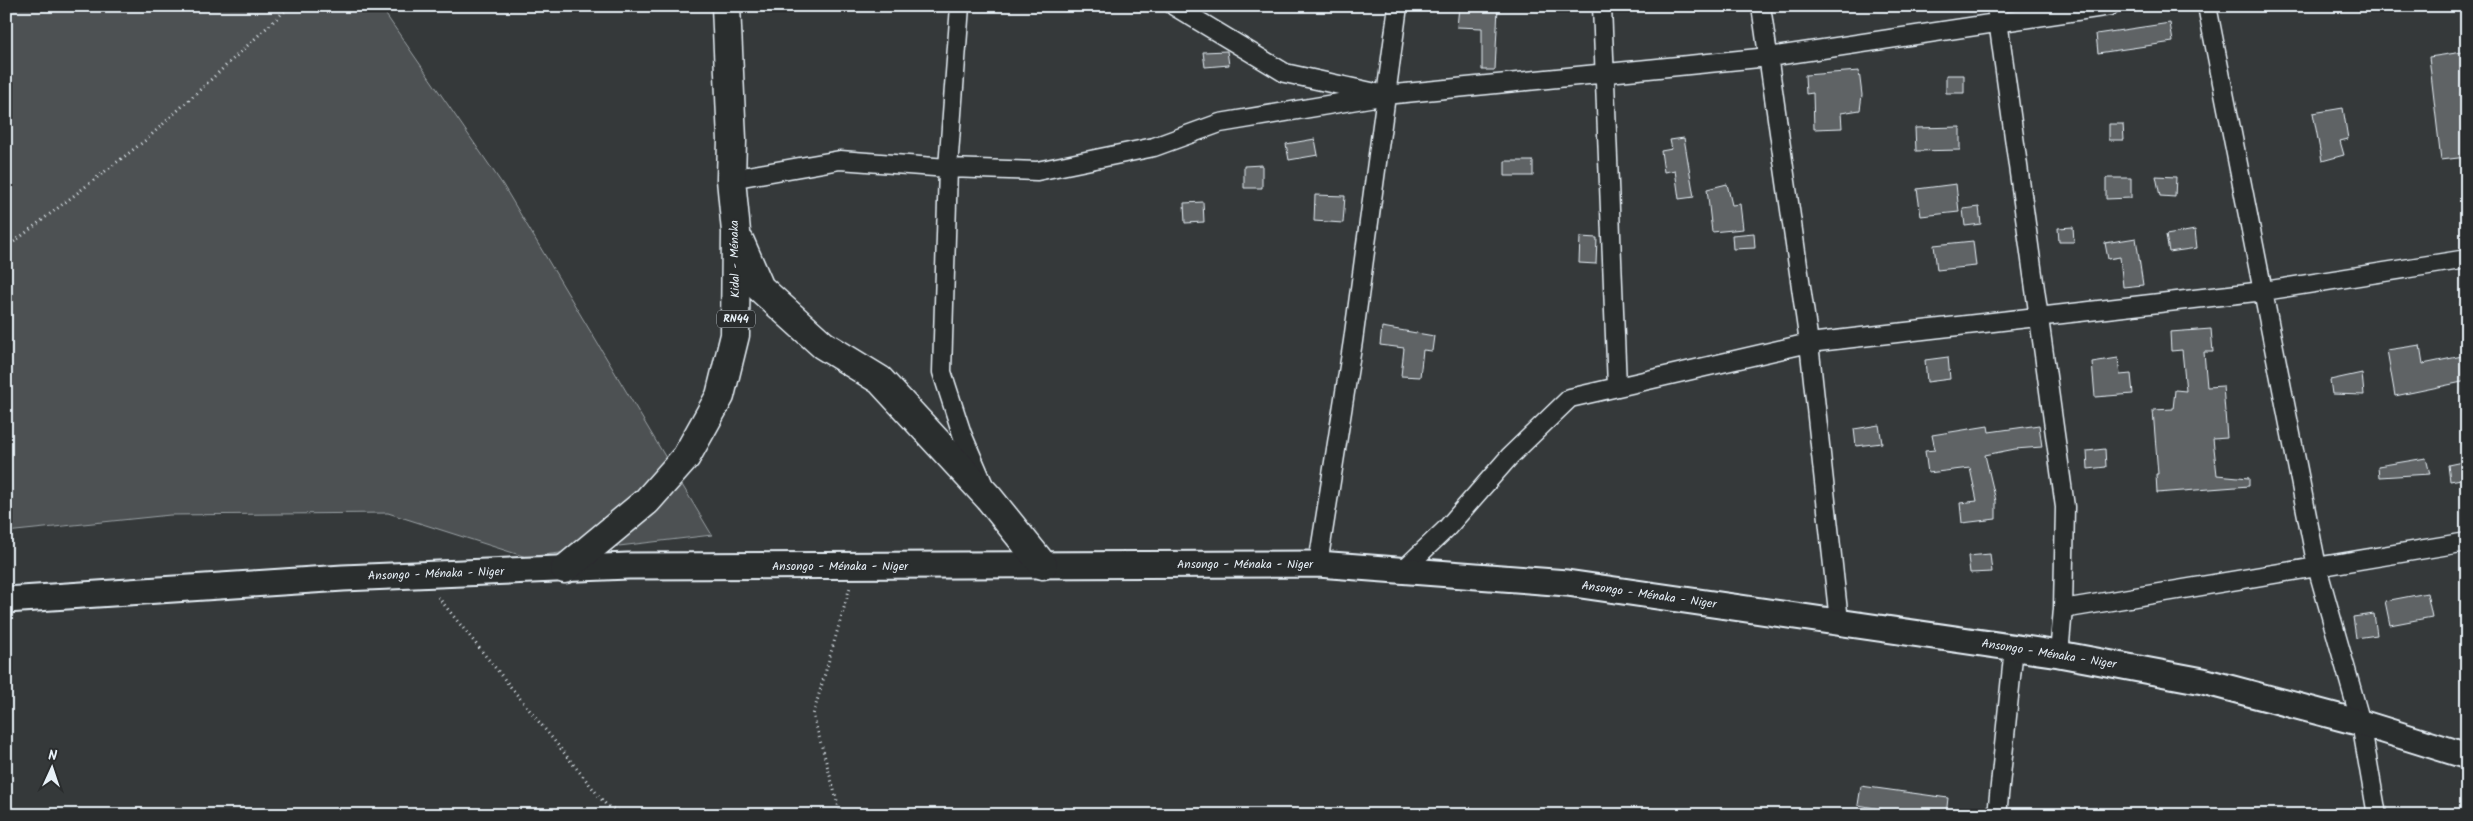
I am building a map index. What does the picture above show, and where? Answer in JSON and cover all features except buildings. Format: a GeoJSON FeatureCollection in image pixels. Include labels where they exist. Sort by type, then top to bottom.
{"type":"FeatureCollection","features":[{"type":"Feature","properties":{"kind":"main road","name":"Kidal - Ménaka"},"geometry":{"type":"LineString","coordinates":[[565,569],[646,501],[686,457],[720,396],[735,335],[736,232],[731,179],[732,140],[726,6]]}},
{"type":"Feature","properties":{"kind":"main road"},"geometry":{"type":"LineString","coordinates":[[736,232],[760,288],[824,345],[880,380],[989,498],[1043,565]]}},
{"type":"Feature","properties":{"kind":"main road","name":"Ansongo - Ménaka - Niger"},"geometry":{"type":"LineString","coordinates":[[6,600],[420,575],[628,566],[1318,564],[1567,583],[2058,654],[2204,681],[2361,723],[2467,756]]}},
{"type":"Feature","properties":{"kind":"street"},"geometry":{"type":"LineString","coordinates":[[960,6],[948,168],[942,372],[962,434],[989,498]]}},
{"type":"Feature","properties":{"kind":"street"},"geometry":{"type":"LineString","coordinates":[[1174,6],[1285,73],[1385,95]]}},
{"type":"Feature","properties":{"kind":"street"},"geometry":{"type":"LineString","coordinates":[[1318,564],[1353,341],[1398,6]]}},
{"type":"Feature","properties":{"kind":"street"},"geometry":{"type":"LineString","coordinates":[[1602,6],[1617,387]]}},
{"type":"Feature","properties":{"kind":"street"},"geometry":{"type":"LineString","coordinates":[[1761,6],[1770,57],[1809,343],[1839,621]]}},
{"type":"Feature","properties":{"kind":"street"},"geometry":{"type":"LineString","coordinates":[[731,179],[840,160],[948,168],[1037,171],[1154,147],[1220,123],[1385,95],[1770,57],[1997,14],[2110,6]]}},
{"type":"Feature","properties":{"kind":"street"},"geometry":{"type":"LineString","coordinates":[[2208,6],[2317,567],[2361,723],[2377,815]]}},
{"type":"Feature","properties":{"kind":"street"},"geometry":{"type":"LineString","coordinates":[[1997,14],[2065,507],[2063,608],[2058,654]]}},
{"type":"Feature","properties":{"kind":"street"},"geometry":{"type":"LineString","coordinates":[[1403,570],[1447,528],[1510,456],[1570,398],[1809,343],[2264,291],[2467,259]]}},
{"type":"Feature","properties":{"kind":"street"},"geometry":{"type":"LineString","coordinates":[[2063,608],[2467,542]]}},
{"type":"Feature","properties":{"kind":"street"},"geometry":{"type":"LineString","coordinates":[[1996,815],[2014,647]]}},
{"type":"Feature","properties":{"kind":"path"},"geometry":{"type":"LineString","coordinates":[[6,248],[147,139],[290,6]]}},
{"type":"Feature","properties":{"kind":"path"},"geometry":{"type":"LineString","coordinates":[[840,815],[813,716],[856,566]]}},
{"type":"Feature","properties":{"kind":"path"},"geometry":{"type":"LineString","coordinates":[[420,575],[607,806],[626,815]]}},
{"type":"Feature","properties":{"kind":"shaded area"},"geometry":{"type":"Polygon","coordinates":[[[6,6],[380,6],[503,185],[712,535],[526,557],[388,513],[170,515],[6,532],[6,6]]]}}]}
